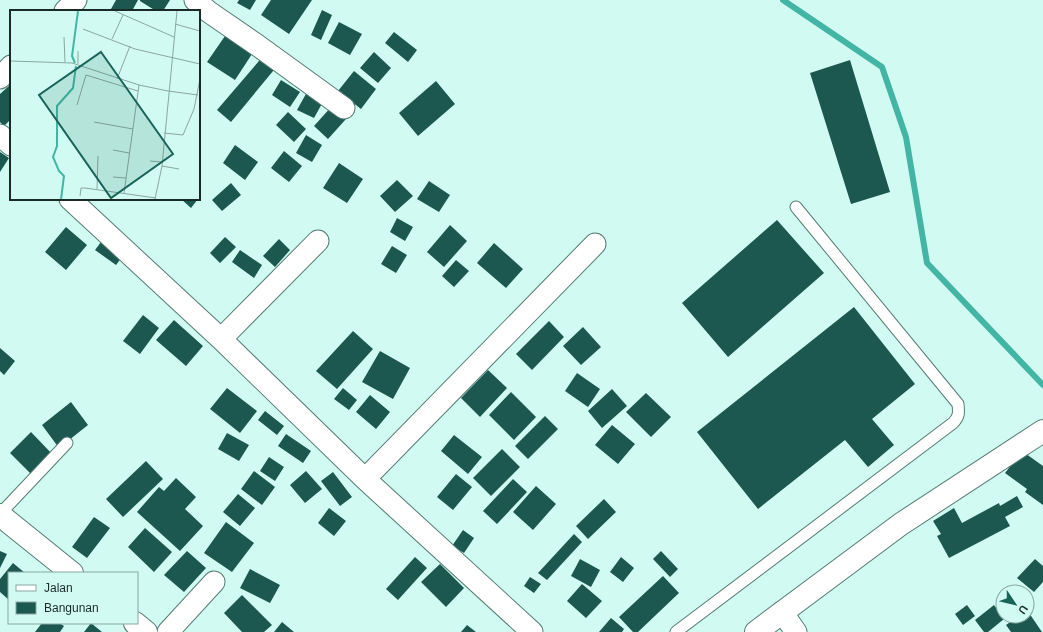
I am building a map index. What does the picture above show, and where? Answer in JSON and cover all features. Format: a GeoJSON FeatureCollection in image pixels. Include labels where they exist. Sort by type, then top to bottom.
{"type":"FeatureCollection","features":[{"type":"Feature","properties":{"kind":"main road"},"geometry":{"type":"LineString","coordinates":[[756,632],[901,524],[1043,430]]}},
{"type":"Feature","properties":{"kind":"main road"},"geometry":{"type":"LineString","coordinates":[[0,515],[71,572]]}},
{"type":"Feature","properties":{"kind":"main road"},"geometry":{"type":"LineString","coordinates":[[136,624],[146,632]]}},
{"type":"Feature","properties":{"kind":"street"},"geometry":{"type":"LineString","coordinates":[[66,10],[76,0]]}},
{"type":"Feature","properties":{"kind":"street"},"geometry":{"type":"LineString","coordinates":[[194,0],[344,108]]}},
{"type":"Feature","properties":{"kind":"street"},"geometry":{"type":"LineString","coordinates":[[0,135],[10,144]]}},
{"type":"Feature","properties":{"kind":"street"},"geometry":{"type":"LineString","coordinates":[[71,200],[221,339],[366,479],[532,632]]}},
{"type":"Feature","properties":{"kind":"street"},"geometry":{"type":"LineString","coordinates":[[221,339],[318,241]]}},
{"type":"Feature","properties":{"kind":"street"},"geometry":{"type":"LineString","coordinates":[[366,479],[595,244]]}},
{"type":"Feature","properties":{"kind":"street"},"geometry":{"type":"LineString","coordinates":[[168,632],[214,582]]}},
{"type":"Feature","properties":{"kind":"street"},"geometry":{"type":"LineString","coordinates":[[782,612],[796,632]]}},
{"type":"Feature","properties":{"kind":"lane"},"geometry":{"type":"LineString","coordinates":[[676,632],[953,423],[957,419],[959,413],[958,404],[796,207]]}},
{"type":"Feature","properties":{"kind":"lane"},"geometry":{"type":"LineString","coordinates":[[0,515],[67,443]]}},
{"type":"Feature","properties":{"kind":"building"},"geometry":{"type":"Polygon","coordinates":[[[116,0],[138,0],[133,10],[111,9],[116,0]]]}},
{"type":"Feature","properties":{"kind":"building"},"geometry":{"type":"Polygon","coordinates":[[[170,0],[164,10],[154,10],[140,1],[170,0]]]}},
{"type":"Feature","properties":{"kind":"building"},"geometry":{"type":"Polygon","coordinates":[[[239,0],[256,0],[250,10],[237,3],[239,0]]]}},
{"type":"Feature","properties":{"kind":"building"},"geometry":{"type":"Polygon","coordinates":[[[271,0],[312,0],[289,34],[261,15],[271,0]]]}},
{"type":"Feature","properties":{"kind":"building"},"geometry":{"type":"Polygon","coordinates":[[[322,10],[332,15],[321,40],[311,35],[322,10]]]}},
{"type":"Feature","properties":{"kind":"building"},"geometry":{"type":"Polygon","coordinates":[[[339,22],[362,34],[350,55],[328,43],[339,22]]]}},
{"type":"Feature","properties":{"kind":"building"},"geometry":{"type":"Polygon","coordinates":[[[394,32],[417,50],[408,62],[385,43],[394,32]]]}},
{"type":"Feature","properties":{"kind":"building"},"geometry":{"type":"Polygon","coordinates":[[[225,36],[252,54],[235,80],[207,62],[225,36]]]}},
{"type":"Feature","properties":{"kind":"building"},"geometry":{"type":"Polygon","coordinates":[[[374,52],[391,68],[378,83],[360,68],[374,52]]]}},
{"type":"Feature","properties":{"kind":"building"},"geometry":{"type":"Polygon","coordinates":[[[265,54],[278,65],[231,122],[217,110],[265,54]]]}},
{"type":"Feature","properties":{"kind":"building"},"geometry":{"type":"Polygon","coordinates":[[[850,60],[890,192],[851,204],[810,73],[850,60]]]}},
{"type":"Feature","properties":{"kind":"building"},"geometry":{"type":"Polygon","coordinates":[[[354,71],[376,89],[361,109],[338,91],[354,71]]]}},
{"type":"Feature","properties":{"kind":"building"},"geometry":{"type":"Polygon","coordinates":[[[281,80],[300,92],[290,107],[272,95],[281,80]]]}},
{"type":"Feature","properties":{"kind":"building"},"geometry":{"type":"Polygon","coordinates":[[[436,81],[455,104],[418,136],[399,113],[436,81]]]}},
{"type":"Feature","properties":{"kind":"building"},"geometry":{"type":"Polygon","coordinates":[[[10,85],[10,120],[4,126],[0,122],[0,94],[10,85]]]}},
{"type":"Feature","properties":{"kind":"building"},"geometry":{"type":"Polygon","coordinates":[[[307,92],[324,100],[314,118],[297,110],[307,92]]]}},
{"type":"Feature","properties":{"kind":"building"},"geometry":{"type":"Polygon","coordinates":[[[332,106],[346,119],[328,139],[314,126],[332,106]]]}},
{"type":"Feature","properties":{"kind":"building"},"geometry":{"type":"Polygon","coordinates":[[[288,112],[306,129],[294,142],[276,125],[288,112]]]}},
{"type":"Feature","properties":{"kind":"building"},"geometry":{"type":"Polygon","coordinates":[[[306,135],[322,145],[312,162],[296,153],[306,135]]]}},
{"type":"Feature","properties":{"kind":"building"},"geometry":{"type":"Polygon","coordinates":[[[235,145],[258,162],[245,180],[223,163],[235,145]]]}},
{"type":"Feature","properties":{"kind":"building"},"geometry":{"type":"Polygon","coordinates":[[[284,151],[302,166],[289,182],[271,168],[284,151]]]}},
{"type":"Feature","properties":{"kind":"building"},"geometry":{"type":"Polygon","coordinates":[[[0,152],[9,158],[0,172],[0,152]]]}},
{"type":"Feature","properties":{"kind":"building"},"geometry":{"type":"Polygon","coordinates":[[[339,163],[363,179],[347,203],[323,188],[339,163]]]}},
{"type":"Feature","properties":{"kind":"building"},"geometry":{"type":"Polygon","coordinates":[[[397,180],[413,196],[395,212],[380,196],[397,180]]]}},
{"type":"Feature","properties":{"kind":"building"},"geometry":{"type":"Polygon","coordinates":[[[429,181],[450,195],[439,212],[417,199],[429,181]]]}},
{"type":"Feature","properties":{"kind":"building"},"geometry":{"type":"Polygon","coordinates":[[[231,183],[241,195],[222,211],[212,200],[231,183]]]}},
{"type":"Feature","properties":{"kind":"building"},"geometry":{"type":"Polygon","coordinates":[[[182,200],[197,200],[191,208],[182,200]]]}},
{"type":"Feature","properties":{"kind":"building"},"geometry":{"type":"Polygon","coordinates":[[[397,218],[413,227],[405,241],[390,232],[397,218]]]}},
{"type":"Feature","properties":{"kind":"building"},"geometry":{"type":"Polygon","coordinates":[[[777,220],[824,273],[728,357],[682,303],[777,220]]]}},
{"type":"Feature","properties":{"kind":"building"},"geometry":{"type":"Polygon","coordinates":[[[450,225],[467,241],[444,267],[427,252],[450,225]]]}},
{"type":"Feature","properties":{"kind":"building"},"geometry":{"type":"Polygon","coordinates":[[[66,227],[87,245],[66,270],[45,252],[66,227]]]}},
{"type":"Feature","properties":{"kind":"building"},"geometry":{"type":"Polygon","coordinates":[[[225,237],[236,247],[220,263],[210,253],[225,237]]]}},
{"type":"Feature","properties":{"kind":"building"},"geometry":{"type":"Polygon","coordinates":[[[279,239],[290,250],[275,267],[263,256],[279,239]]]}},
{"type":"Feature","properties":{"kind":"building"},"geometry":{"type":"Polygon","coordinates":[[[101,242],[122,257],[116,265],[95,250],[101,242]]]}},
{"type":"Feature","properties":{"kind":"building"},"geometry":{"type":"Polygon","coordinates":[[[494,243],[523,269],[506,288],[477,263],[494,243]]]}},
{"type":"Feature","properties":{"kind":"building"},"geometry":{"type":"Polygon","coordinates":[[[392,246],[407,255],[396,273],[381,264],[392,246]]]}},
{"type":"Feature","properties":{"kind":"building"},"geometry":{"type":"Polygon","coordinates":[[[240,250],[262,265],[254,278],[232,262],[240,250]]]}},
{"type":"Feature","properties":{"kind":"building"},"geometry":{"type":"Polygon","coordinates":[[[456,260],[469,271],[454,287],[442,276],[456,260]]]}},
{"type":"Feature","properties":{"kind":"building"},"geometry":{"type":"Polygon","coordinates":[[[854,307],[915,384],[872,419],[894,445],[868,467],[845,440],[758,509],[697,432],[854,307]]]}},
{"type":"Feature","properties":{"kind":"building"},"geometry":{"type":"Polygon","coordinates":[[[143,315],[159,328],[140,354],[123,341],[143,315]]]}},
{"type":"Feature","properties":{"kind":"building"},"geometry":{"type":"Polygon","coordinates":[[[174,320],[203,346],[186,366],[156,340],[174,320]]]}},
{"type":"Feature","properties":{"kind":"building"},"geometry":{"type":"Polygon","coordinates":[[[549,321],[564,337],[532,370],[516,354],[549,321]]]}},
{"type":"Feature","properties":{"kind":"building"},"geometry":{"type":"Polygon","coordinates":[[[583,327],[601,347],[581,365],[563,346],[583,327]]]}},
{"type":"Feature","properties":{"kind":"building"},"geometry":{"type":"Polygon","coordinates":[[[353,331],[373,349],[337,389],[316,371],[353,331]]]}},
{"type":"Feature","properties":{"kind":"building"},"geometry":{"type":"Polygon","coordinates":[[[0,348],[15,361],[4,375],[0,371],[0,348]]]}},
{"type":"Feature","properties":{"kind":"building"},"geometry":{"type":"Polygon","coordinates":[[[380,351],[410,368],[393,399],[362,382],[380,351]]]}},
{"type":"Feature","properties":{"kind":"building"},"geometry":{"type":"Polygon","coordinates":[[[488,370],[507,388],[480,417],[461,398],[488,370]]]}},
{"type":"Feature","properties":{"kind":"building"},"geometry":{"type":"Polygon","coordinates":[[[577,373],[600,389],[588,407],[565,391],[577,373]]]}},
{"type":"Feature","properties":{"kind":"building"},"geometry":{"type":"Polygon","coordinates":[[[227,388],[257,411],[240,433],[210,409],[227,388]]]}},
{"type":"Feature","properties":{"kind":"building"},"geometry":{"type":"Polygon","coordinates":[[[343,388],[357,400],[349,410],[334,399],[343,388]]]}},
{"type":"Feature","properties":{"kind":"building"},"geometry":{"type":"Polygon","coordinates":[[[612,389],[627,406],[602,428],[588,411],[612,389]]]}},
{"type":"Feature","properties":{"kind":"building"},"geometry":{"type":"Polygon","coordinates":[[[511,392],[536,417],[514,440],[489,415],[511,392]]]}},
{"type":"Feature","properties":{"kind":"building"},"geometry":{"type":"Polygon","coordinates":[[[646,393],[671,417],[651,437],[626,412],[646,393]]]}},
{"type":"Feature","properties":{"kind":"building"},"geometry":{"type":"Polygon","coordinates":[[[370,395],[390,412],[376,429],[356,412],[370,395]]]}},
{"type":"Feature","properties":{"kind":"building"},"geometry":{"type":"Polygon","coordinates":[[[71,402],[88,425],[59,448],[42,425],[71,402]]]}},
{"type":"Feature","properties":{"kind":"building"},"geometry":{"type":"Polygon","coordinates":[[[265,411],[284,426],[277,435],[258,420],[265,411]]]}},
{"type":"Feature","properties":{"kind":"building"},"geometry":{"type":"Polygon","coordinates":[[[545,416],[558,429],[528,459],[515,446],[545,416]]]}},
{"type":"Feature","properties":{"kind":"building"},"geometry":{"type":"Polygon","coordinates":[[[612,425],[635,444],[618,464],[595,445],[612,425]]]}},
{"type":"Feature","properties":{"kind":"building"},"geometry":{"type":"Polygon","coordinates":[[[31,432],[54,456],[33,476],[10,453],[31,432]]]}},
{"type":"Feature","properties":{"kind":"building"},"geometry":{"type":"Polygon","coordinates":[[[227,433],[249,445],[239,461],[218,449],[227,433]]]}},
{"type":"Feature","properties":{"kind":"building"},"geometry":{"type":"Polygon","coordinates":[[[286,434],[311,451],[303,463],[278,446],[286,434]]]}},
{"type":"Feature","properties":{"kind":"building"},"geometry":{"type":"Polygon","coordinates":[[[454,435],[482,457],[468,474],[441,451],[454,435]]]}},
{"type":"Feature","properties":{"kind":"building"},"geometry":{"type":"Polygon","coordinates":[[[502,449],[520,467],[491,496],[473,478],[502,449]]]}},
{"type":"Feature","properties":{"kind":"building"},"geometry":{"type":"Polygon","coordinates":[[[1022,451],[1043,466],[1043,505],[1025,492],[1027,489],[1005,473],[1022,451]]]}},
{"type":"Feature","properties":{"kind":"building"},"geometry":{"type":"Polygon","coordinates":[[[269,457],[284,467],[275,481],[260,471],[269,457]]]}},
{"type":"Feature","properties":{"kind":"building"},"geometry":{"type":"Polygon","coordinates":[[[146,461],[163,479],[123,517],[106,499],[146,461]]]}},
{"type":"Feature","properties":{"kind":"building"},"geometry":{"type":"Polygon","coordinates":[[[254,471],[275,487],[262,505],[241,489],[254,471]]]}},
{"type":"Feature","properties":{"kind":"building"},"geometry":{"type":"Polygon","coordinates":[[[306,471],[322,489],[305,503],[290,485],[306,471]]]}},
{"type":"Feature","properties":{"kind":"building"},"geometry":{"type":"Polygon","coordinates":[[[333,472],[352,497],[340,506],[321,481],[333,472]]]}},
{"type":"Feature","properties":{"kind":"building"},"geometry":{"type":"Polygon","coordinates":[[[456,474],[472,487],[453,510],[437,497],[456,474]]]}},
{"type":"Feature","properties":{"kind":"building"},"geometry":{"type":"Polygon","coordinates":[[[176,478],[196,497],[185,509],[203,526],[180,551],[137,512],[159,487],[164,491],[176,478]]]}},
{"type":"Feature","properties":{"kind":"building"},"geometry":{"type":"Polygon","coordinates":[[[513,479],[527,492],[497,524],[483,511],[513,479]]]}},
{"type":"Feature","properties":{"kind":"building"},"geometry":{"type":"Polygon","coordinates":[[[536,486],[556,504],[533,530],[513,512],[536,486]]]}},
{"type":"Feature","properties":{"kind":"building"},"geometry":{"type":"Polygon","coordinates":[[[238,494],[255,508],[240,526],[223,512],[238,494]]]}},
{"type":"Feature","properties":{"kind":"building"},"geometry":{"type":"Polygon","coordinates":[[[1017,496],[1023,507],[1005,517],[1010,526],[949,558],[937,536],[941,534],[933,521],[954,508],[962,523],[999,503],[1000,506],[1017,496]]]}},
{"type":"Feature","properties":{"kind":"building"},"geometry":{"type":"Polygon","coordinates":[[[604,499],[616,512],[588,539],[576,526],[604,499]]]}},
{"type":"Feature","properties":{"kind":"building"},"geometry":{"type":"Polygon","coordinates":[[[329,508],[346,521],[334,536],[318,523],[329,508]]]}},
{"type":"Feature","properties":{"kind":"building"},"geometry":{"type":"Polygon","coordinates":[[[94,517],[110,528],[87,558],[72,547],[94,517]]]}},
{"type":"Feature","properties":{"kind":"building"},"geometry":{"type":"Polygon","coordinates":[[[226,522],[254,543],[232,572],[204,553],[226,522]]]}},
{"type":"Feature","properties":{"kind":"building"},"geometry":{"type":"Polygon","coordinates":[[[145,528],[172,552],[154,572],[128,547],[145,528]]]}},
{"type":"Feature","properties":{"kind":"building"},"geometry":{"type":"Polygon","coordinates":[[[463,530],[474,538],[464,553],[452,546],[463,530]]]}},
{"type":"Feature","properties":{"kind":"building"},"geometry":{"type":"Polygon","coordinates":[[[574,534],[582,542],[547,580],[538,573],[574,534]]]}},
{"type":"Feature","properties":{"kind":"building"},"geometry":{"type":"Polygon","coordinates":[[[0,551],[7,554],[0,568],[0,551]]]}},
{"type":"Feature","properties":{"kind":"building"},"geometry":{"type":"Polygon","coordinates":[[[187,551],[206,568],[184,592],[164,575],[187,551]]]}},
{"type":"Feature","properties":{"kind":"building"},"geometry":{"type":"Polygon","coordinates":[[[661,551],[678,569],[670,577],[653,559],[661,551]]]}},
{"type":"Feature","properties":{"kind":"building"},"geometry":{"type":"Polygon","coordinates":[[[415,557],[427,568],[398,600],[386,589],[415,557]]]}},
{"type":"Feature","properties":{"kind":"building"},"geometry":{"type":"Polygon","coordinates":[[[621,557],[634,568],[623,582],[610,572],[621,557]]]}},
{"type":"Feature","properties":{"kind":"building"},"geometry":{"type":"Polygon","coordinates":[[[580,559],[600,570],[591,587],[571,576],[580,559]]]}},
{"type":"Feature","properties":{"kind":"building"},"geometry":{"type":"Polygon","coordinates":[[[1035,559],[1043,566],[1043,582],[1035,591],[1035,584],[1024,584],[1017,578],[1035,559]]]}},
{"type":"Feature","properties":{"kind":"building"},"geometry":{"type":"Polygon","coordinates":[[[13,563],[24,572],[8,572],[8,599],[0,592],[0,579],[13,563]]]}},
{"type":"Feature","properties":{"kind":"building"},"geometry":{"type":"Polygon","coordinates":[[[440,564],[464,588],[446,607],[421,582],[440,564]]]}},
{"type":"Feature","properties":{"kind":"building"},"geometry":{"type":"Polygon","coordinates":[[[250,569],[280,585],[270,603],[240,588],[250,569]]]}},
{"type":"Feature","properties":{"kind":"building"},"geometry":{"type":"Polygon","coordinates":[[[663,576],[679,593],[638,632],[633,632],[619,617],[663,576]]]}},
{"type":"Feature","properties":{"kind":"building"},"geometry":{"type":"Polygon","coordinates":[[[530,577],[541,584],[534,593],[524,586],[530,577]]]}},
{"type":"Feature","properties":{"kind":"building"},"geometry":{"type":"Polygon","coordinates":[[[582,584],[602,601],[586,618],[567,601],[582,584]]]}},
{"type":"Feature","properties":{"kind":"building"},"geometry":{"type":"Polygon","coordinates":[[[242,595],[272,625],[264,632],[242,632],[224,613],[242,595]]]}},
{"type":"Feature","properties":{"kind":"building"},"geometry":{"type":"Polygon","coordinates":[[[967,605],[975,616],[963,625],[955,614],[967,605]]]}},
{"type":"Feature","properties":{"kind":"building"},"geometry":{"type":"Polygon","coordinates":[[[994,605],[995,624],[998,624],[988,632],[984,632],[975,620],[994,605]]]}},
{"type":"Feature","properties":{"kind":"building"},"geometry":{"type":"Polygon","coordinates":[[[611,618],[624,629],[622,632],[599,632],[611,618]]]}},
{"type":"Feature","properties":{"kind":"building"},"geometry":{"type":"Polygon","coordinates":[[[282,622],[294,632],[274,632],[282,622]]]}},
{"type":"Feature","properties":{"kind":"building"},"geometry":{"type":"Polygon","coordinates":[[[1035,622],[1042,632],[1011,632],[1006,625],[1035,624],[1035,622]]]}},
{"type":"Feature","properties":{"kind":"building"},"geometry":{"type":"Polygon","coordinates":[[[41,624],[61,624],[64,626],[60,632],[35,632],[41,624]]]}},
{"type":"Feature","properties":{"kind":"building"},"geometry":{"type":"Polygon","coordinates":[[[90,624],[92,624],[102,632],[84,632],[90,624]]]}},
{"type":"Feature","properties":{"kind":"building"},"geometry":{"type":"Polygon","coordinates":[[[467,625],[476,632],[461,632],[467,625]]]}},
{"type":"Feature","properties":{"kind":"waterway"},"geometry":{"type":"LineString","coordinates":[[783,0],[882,67],[906,137],[927,263],[1043,385]]}}]}
